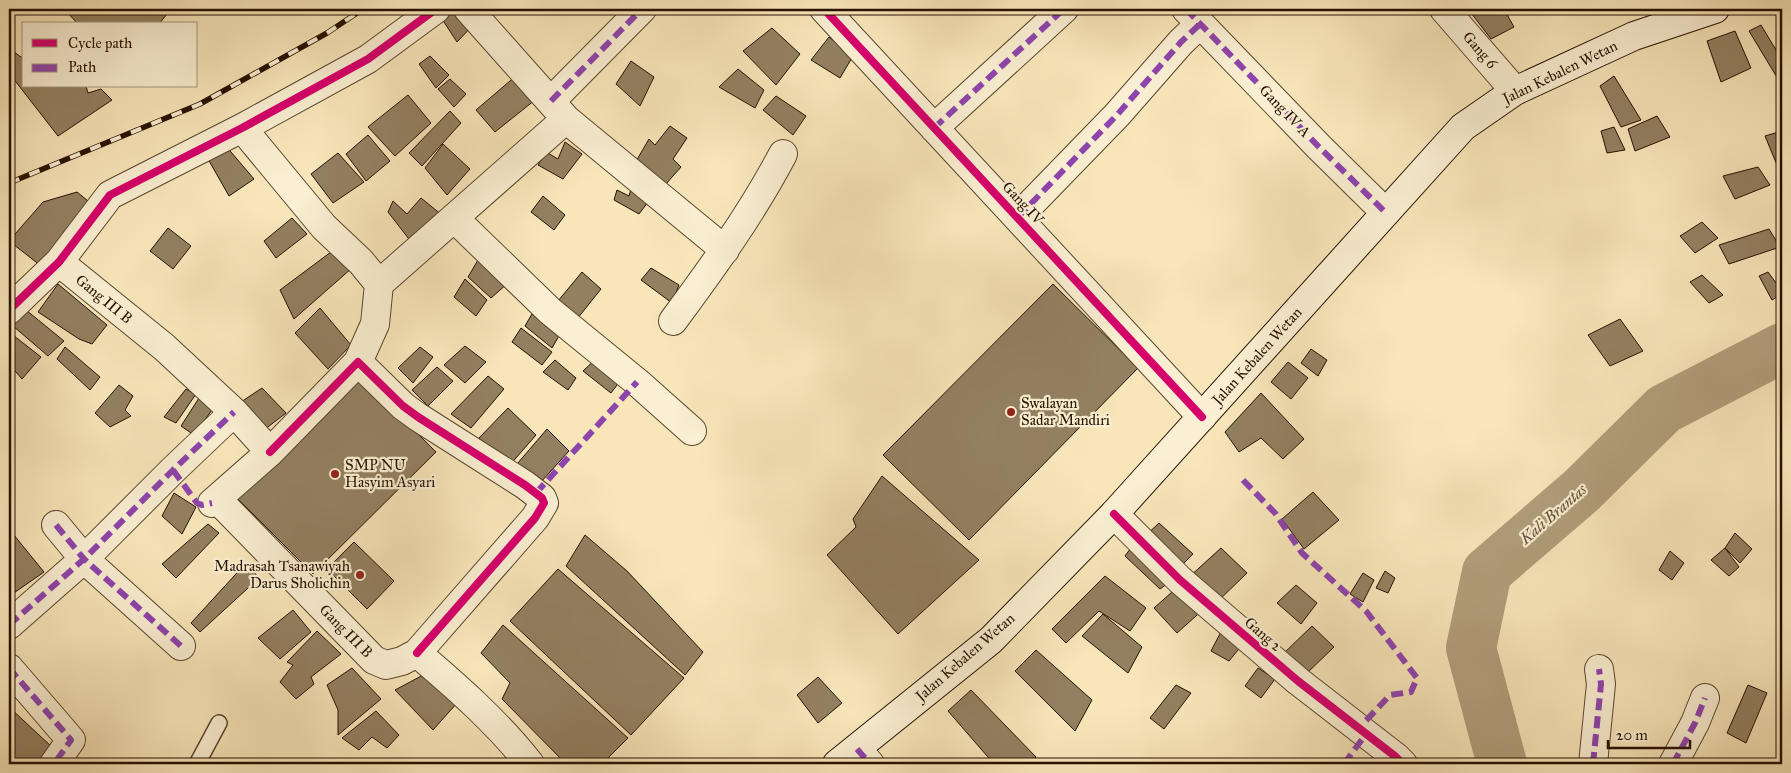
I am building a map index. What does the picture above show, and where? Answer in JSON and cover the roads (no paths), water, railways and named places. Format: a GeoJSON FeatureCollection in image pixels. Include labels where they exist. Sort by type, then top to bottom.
{"type":"FeatureCollection","features":[{"type":"Feature","properties":{"kind":"street"},"geometry":{"type":"LineString","coordinates":[[9,310],[59,262],[110,195],[242,128],[368,58],[436,9]]}},
{"type":"Feature","properties":{"kind":"street"},"geometry":{"type":"LineString","coordinates":[[468,9],[559,110],[725,250]]}},
{"type":"Feature","properties":{"kind":"street"},"geometry":{"type":"LineString","coordinates":[[270,452],[358,362],[375,324],[379,284],[455,219],[559,110],[642,9]]}},
{"type":"Feature","properties":{"kind":"street"},"geometry":{"type":"LineString","coordinates":[[934,128],[1064,9]]}},
{"type":"Feature","properties":{"kind":"street","name":"Gang 6"},"geometry":{"type":"LineString","coordinates":[[1444,9],[1515,91]]}},
{"type":"Feature","properties":{"kind":"street","name":"Jalan Kebalen Wetan"},"geometry":{"type":"LineString","coordinates":[[855,759],[990,640],[1114,514],[1463,127],[1515,91],[1634,36],[1714,9]]}},
{"type":"Feature","properties":{"kind":"street","name":"Gang IV"},"geometry":{"type":"LineString","coordinates":[[834,12],[934,128],[1202,417]]}},
{"type":"Feature","properties":{"kind":"street"},"geometry":{"type":"LineString","coordinates":[[1018,217],[1117,115],[1181,42],[1193,16]]}},
{"type":"Feature","properties":{"kind":"street","name":"Gang IV A"},"geometry":{"type":"LineString","coordinates":[[1193,16],[1319,147],[1385,212]]}},
{"type":"Feature","properties":{"kind":"street"},"geometry":{"type":"LineString","coordinates":[[242,128],[324,227],[361,262],[379,284]]}},
{"type":"Feature","properties":{"kind":"street"},"geometry":{"type":"LineString","coordinates":[[673,321],[725,250],[772,176],[783,154]]}},
{"type":"Feature","properties":{"kind":"street"},"geometry":{"type":"LineString","coordinates":[[455,219],[550,311],[637,382],[692,431]]}},
{"type":"Feature","properties":{"kind":"street","name":"Gang III B"},"geometry":{"type":"LineString","coordinates":[[59,262],[164,347],[234,412],[270,452],[215,501],[374,660],[386,665],[402,661],[417,653]]}},
{"type":"Feature","properties":{"kind":"street"},"geometry":{"type":"LineString","coordinates":[[358,362],[403,406],[525,485],[544,500],[542,508],[534,518],[417,653],[463,692],[530,764]]}},
{"type":"Feature","properties":{"kind":"street"},"geometry":{"type":"LineString","coordinates":[[9,625],[84,559],[234,412]]}},
{"type":"Feature","properties":{"kind":"street","name":"Gang 2"},"geometry":{"type":"LineString","coordinates":[[1114,514],[1187,587],[1298,682],[1403,764]]}},
{"type":"Feature","properties":{"kind":"street"},"geometry":{"type":"LineString","coordinates":[[56,525],[84,559],[182,646]]}},
{"type":"Feature","properties":{"kind":"street"},"geometry":{"type":"LineString","coordinates":[[9,668],[71,740],[54,764]]}},
{"type":"Feature","properties":{"kind":"street"},"geometry":{"type":"LineString","coordinates":[[1593,764],[1601,684],[1599,669]]}},
{"type":"Feature","properties":{"kind":"street"},"geometry":{"type":"LineString","coordinates":[[1673,764],[1695,723],[1705,698]]}},
{"type":"Feature","properties":{"kind":"lane"},"geometry":{"type":"LineString","coordinates":[[197,764],[219,722]]}},
{"type":"Feature","properties":{"kind":"waterway","name":"Kali Brantas"},"geometry":{"type":"LineString","coordinates":[[1502,764],[1471,648],[1487,572],[1581,491],[1664,409],[1782,348]]}},
{"type":"Feature","properties":{"kind":"railway"},"geometry":{"type":"LineString","coordinates":[[9,183],[200,104],[327,33],[363,9]]}},
{"type":"Feature","properties":{"kind":"place","name":"Swalayan Sadar Mandiri"},"geometry":{"type":"Point","coordinates":[1011,412]}},
{"type":"Feature","properties":{"kind":"place","name":"SMP NU Hasyim Asyari"},"geometry":{"type":"Point","coordinates":[335,474]}},
{"type":"Feature","properties":{"kind":"place","name":"Madrasah Tsanawiyah Darus Sholichin"},"geometry":{"type":"Point","coordinates":[360,575]}}]}
